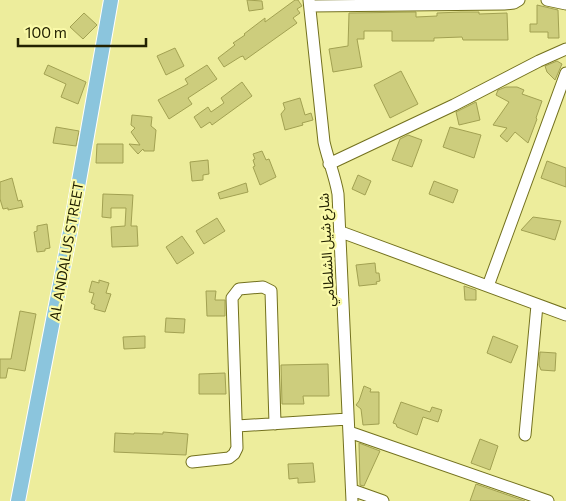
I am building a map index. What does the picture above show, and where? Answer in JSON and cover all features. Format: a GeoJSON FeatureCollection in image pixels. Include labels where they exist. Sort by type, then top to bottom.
{"type":"FeatureCollection","features":[{"type":"Feature","properties":{"kind":"main road","name":"AL ANDALUS STREET"},"geometry":{"type":"LineString","coordinates":[[18,501],[66,253],[111,0]]}},
{"type":"Feature","properties":{"kind":"street"},"geometry":{"type":"LineString","coordinates":[[310,3],[504,4],[514,3],[519,0]]}},
{"type":"Feature","properties":{"kind":"street"},"geometry":{"type":"LineString","coordinates":[[547,0],[566,4]]}},
{"type":"Feature","properties":{"kind":"street","name":"شارع شيل الشلطامي"},"geometry":{"type":"LineString","coordinates":[[310,3],[324,142],[329,164],[336,179],[338,194],[352,496]]}},
{"type":"Feature","properties":{"kind":"street"},"geometry":{"type":"LineString","coordinates":[[329,164],[566,49]]}},
{"type":"Feature","properties":{"kind":"street"},"geometry":{"type":"LineString","coordinates":[[488,286],[566,73]]}},
{"type":"Feature","properties":{"kind":"street"},"geometry":{"type":"LineString","coordinates":[[341,232],[566,316]]}},
{"type":"Feature","properties":{"kind":"street"},"geometry":{"type":"LineString","coordinates":[[192,462],[229,458],[237,448],[232,298],[239,290],[263,287],[271,291],[273,298],[275,424]]}},
{"type":"Feature","properties":{"kind":"street"},"geometry":{"type":"LineString","coordinates":[[525,435],[537,305]]}},
{"type":"Feature","properties":{"kind":"street"},"geometry":{"type":"LineString","coordinates":[[237,426],[348,420]]}},
{"type":"Feature","properties":{"kind":"street"},"geometry":{"type":"LineString","coordinates":[[349,432],[548,501]]}},
{"type":"Feature","properties":{"kind":"street"},"geometry":{"type":"LineString","coordinates":[[352,496],[383,501]]}},
{"type":"Feature","properties":{"kind":"building"},"geometry":{"type":"Polygon","coordinates":[[[247,0],[262,1],[263,9],[249,11],[247,0]]]}},
{"type":"Feature","properties":{"kind":"building"},"geometry":{"type":"Polygon","coordinates":[[[295,0],[298,0],[302,6],[297,9],[300,13],[293,18],[297,23],[245,60],[243,56],[240,57],[224,67],[218,58],[235,45],[233,43],[265,18],[265,22],[295,0]]]}},
{"type":"Feature","properties":{"kind":"building"},"geometry":{"type":"Polygon","coordinates":[[[537,5],[558,10],[559,38],[548,38],[548,32],[530,32],[530,24],[537,24],[537,5]]]}},
{"type":"Feature","properties":{"kind":"building"},"geometry":{"type":"Polygon","coordinates":[[[416,12],[416,17],[437,16],[437,13],[507,13],[508,40],[463,40],[462,37],[434,38],[434,41],[392,41],[392,31],[364,31],[364,39],[357,39],[362,67],[333,72],[329,49],[348,46],[349,13],[416,12]]]}},
{"type":"Feature","properties":{"kind":"building"},"geometry":{"type":"Polygon","coordinates":[[[84,13],[97,25],[83,39],[70,27],[84,13]]]}},
{"type":"Feature","properties":{"kind":"building"},"geometry":{"type":"Polygon","coordinates":[[[175,48],[184,66],[166,75],[157,56],[175,48]]]}},
{"type":"Feature","properties":{"kind":"building"},"geometry":{"type":"Polygon","coordinates":[[[557,61],[562,64],[555,80],[547,72],[545,66],[557,61]]]}},
{"type":"Feature","properties":{"kind":"building"},"geometry":{"type":"Polygon","coordinates":[[[48,65],[86,82],[78,104],[61,97],[66,84],[44,74],[48,65]]]}},
{"type":"Feature","properties":{"kind":"building"},"geometry":{"type":"Polygon","coordinates":[[[207,65],[217,79],[188,98],[192,104],[169,119],[158,100],[188,84],[185,79],[207,65]]]}},
{"type":"Feature","properties":{"kind":"building"},"geometry":{"type":"Polygon","coordinates":[[[401,71],[418,104],[390,118],[374,85],[401,71]]]}},
{"type":"Feature","properties":{"kind":"building"},"geometry":{"type":"Polygon","coordinates":[[[242,82],[252,96],[212,125],[210,122],[201,128],[194,117],[208,107],[211,112],[224,103],[221,98],[242,82]]]}},
{"type":"Feature","properties":{"kind":"building"},"geometry":{"type":"Polygon","coordinates":[[[506,87],[517,87],[524,90],[522,94],[542,101],[528,143],[515,132],[507,142],[500,136],[507,128],[493,125],[509,102],[496,95],[498,90],[506,87]]]}},
{"type":"Feature","properties":{"kind":"building"},"geometry":{"type":"Polygon","coordinates":[[[300,98],[305,115],[311,113],[313,120],[285,130],[281,114],[285,109],[283,103],[300,98]]]}},
{"type":"Feature","properties":{"kind":"building"},"geometry":{"type":"Polygon","coordinates":[[[476,102],[480,120],[459,125],[456,112],[476,102]]]}},
{"type":"Feature","properties":{"kind":"building"},"geometry":{"type":"Polygon","coordinates":[[[132,115],[152,117],[151,126],[156,130],[154,151],[144,151],[143,149],[138,154],[129,144],[140,145],[131,132],[135,128],[131,125],[132,115]]]}},
{"type":"Feature","properties":{"kind":"building"},"geometry":{"type":"Polygon","coordinates":[[[56,127],[79,131],[76,146],[53,143],[56,127]]]}},
{"type":"Feature","properties":{"kind":"building"},"geometry":{"type":"Polygon","coordinates":[[[450,127],[481,135],[474,158],[443,147],[450,127]]]}},
{"type":"Feature","properties":{"kind":"building"},"geometry":{"type":"Polygon","coordinates":[[[408,135],[422,140],[412,167],[392,160],[400,139],[408,135]]]}},
{"type":"Feature","properties":{"kind":"building"},"geometry":{"type":"Polygon","coordinates":[[[97,144],[123,144],[123,163],[96,163],[97,144]]]}},
{"type":"Feature","properties":{"kind":"building"},"geometry":{"type":"Polygon","coordinates":[[[262,151],[266,160],[269,159],[276,177],[260,185],[253,167],[255,166],[253,160],[255,159],[253,154],[262,151]]]}},
{"type":"Feature","properties":{"kind":"building"},"geometry":{"type":"Polygon","coordinates":[[[208,160],[209,174],[203,175],[203,180],[192,181],[190,162],[208,160]]]}},
{"type":"Feature","properties":{"kind":"building"},"geometry":{"type":"Polygon","coordinates":[[[547,161],[566,168],[566,187],[541,178],[547,161]]]}},
{"type":"Feature","properties":{"kind":"building"},"geometry":{"type":"Polygon","coordinates":[[[358,175],[371,181],[365,195],[352,189],[358,175]]]}},
{"type":"Feature","properties":{"kind":"building"},"geometry":{"type":"Polygon","coordinates":[[[12,178],[18,201],[21,200],[23,207],[3,209],[0,199],[0,182],[12,178]]]}},
{"type":"Feature","properties":{"kind":"building"},"geometry":{"type":"Polygon","coordinates":[[[434,181],[458,190],[453,203],[429,194],[434,181]]]}},
{"type":"Feature","properties":{"kind":"building"},"geometry":{"type":"Polygon","coordinates":[[[246,183],[248,192],[220,199],[218,193],[246,183]]]}},
{"type":"Feature","properties":{"kind":"building"},"geometry":{"type":"Polygon","coordinates":[[[103,194],[133,195],[131,226],[137,226],[138,246],[112,247],[111,227],[125,226],[126,208],[111,208],[111,218],[102,217],[103,194]]]}},
{"type":"Feature","properties":{"kind":"building"},"geometry":{"type":"Polygon","coordinates":[[[533,217],[561,221],[555,240],[521,230],[533,217]]]}},
{"type":"Feature","properties":{"kind":"building"},"geometry":{"type":"Polygon","coordinates":[[[217,218],[225,231],[204,244],[196,231],[217,218]]]}},
{"type":"Feature","properties":{"kind":"building"},"geometry":{"type":"Polygon","coordinates":[[[47,224],[50,248],[37,252],[34,232],[37,231],[37,226],[47,224]]]}},
{"type":"Feature","properties":{"kind":"building"},"geometry":{"type":"Polygon","coordinates":[[[182,236],[194,253],[177,264],[166,247],[182,236]]]}},
{"type":"Feature","properties":{"kind":"building"},"geometry":{"type":"Polygon","coordinates":[[[375,263],[376,273],[379,273],[380,281],[376,282],[377,284],[359,286],[356,265],[375,263]]]}},
{"type":"Feature","properties":{"kind":"building"},"geometry":{"type":"Polygon","coordinates":[[[99,280],[109,283],[106,293],[111,294],[105,312],[94,309],[95,305],[91,303],[94,293],[89,292],[92,281],[99,283],[99,280]]]}},
{"type":"Feature","properties":{"kind":"building"},"geometry":{"type":"Polygon","coordinates":[[[464,286],[476,290],[476,300],[465,300],[464,286]]]}},
{"type":"Feature","properties":{"kind":"building"},"geometry":{"type":"Polygon","coordinates":[[[206,291],[216,291],[215,300],[225,300],[225,316],[207,316],[206,291]]]}},
{"type":"Feature","properties":{"kind":"building"},"geometry":{"type":"Polygon","coordinates":[[[20,311],[36,314],[25,371],[8,368],[6,378],[0,378],[0,359],[11,359],[20,311]]]}},
{"type":"Feature","properties":{"kind":"building"},"geometry":{"type":"Polygon","coordinates":[[[166,318],[185,319],[184,333],[165,332],[166,318]]]}},
{"type":"Feature","properties":{"kind":"building"},"geometry":{"type":"Polygon","coordinates":[[[145,336],[145,348],[124,349],[123,337],[145,336]]]}},
{"type":"Feature","properties":{"kind":"building"},"geometry":{"type":"Polygon","coordinates":[[[493,336],[518,346],[511,363],[487,353],[493,336]]]}},
{"type":"Feature","properties":{"kind":"building"},"geometry":{"type":"Polygon","coordinates":[[[540,352],[556,353],[555,371],[541,370],[539,365],[540,352]]]}},
{"type":"Feature","properties":{"kind":"building"},"geometry":{"type":"Polygon","coordinates":[[[328,364],[329,396],[303,396],[304,404],[282,404],[281,365],[328,364]]]}},
{"type":"Feature","properties":{"kind":"building"},"geometry":{"type":"Polygon","coordinates":[[[225,373],[226,394],[199,394],[199,374],[225,373]]]}},
{"type":"Feature","properties":{"kind":"building"},"geometry":{"type":"Polygon","coordinates":[[[364,386],[371,389],[370,392],[379,392],[379,424],[363,425],[361,409],[356,405],[364,386]]]}},
{"type":"Feature","properties":{"kind":"building"},"geometry":{"type":"Polygon","coordinates":[[[401,402],[430,412],[432,407],[442,410],[438,422],[423,417],[417,435],[397,427],[393,423],[401,402]]]}},
{"type":"Feature","properties":{"kind":"building"},"geometry":{"type":"Polygon","coordinates":[[[163,432],[188,434],[186,455],[114,452],[115,433],[163,434],[163,432]]]}},
{"type":"Feature","properties":{"kind":"building"},"geometry":{"type":"Polygon","coordinates":[[[480,439],[498,446],[490,470],[471,463],[480,439]]]}},
{"type":"Feature","properties":{"kind":"building"},"geometry":{"type":"Polygon","coordinates":[[[359,443],[380,451],[364,486],[360,485],[359,443]]]}},
{"type":"Feature","properties":{"kind":"building"},"geometry":{"type":"Polygon","coordinates":[[[313,463],[315,482],[298,483],[298,478],[289,479],[288,464],[313,463]]]}},
{"type":"Feature","properties":{"kind":"building"},"geometry":{"type":"Polygon","coordinates":[[[476,484],[525,501],[470,501],[476,484]]]}}]}
